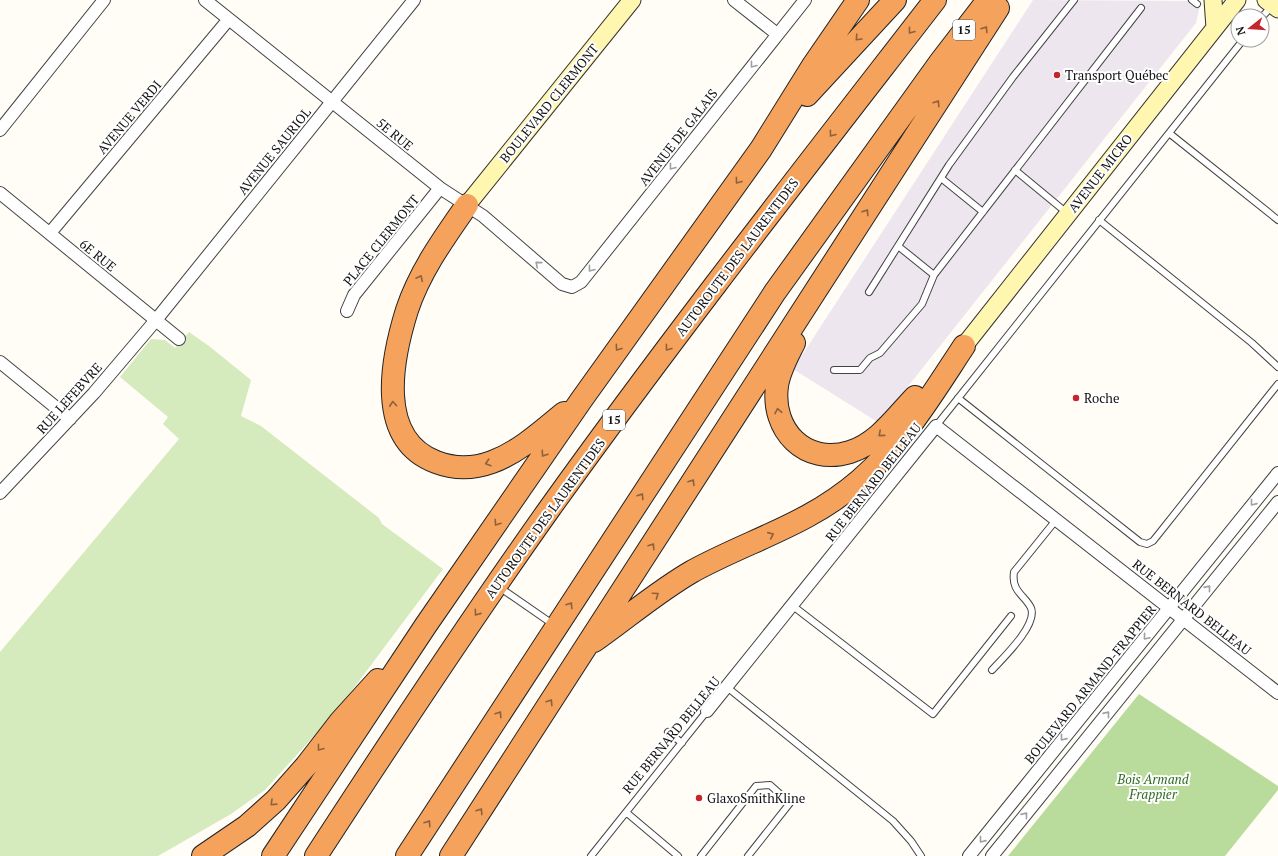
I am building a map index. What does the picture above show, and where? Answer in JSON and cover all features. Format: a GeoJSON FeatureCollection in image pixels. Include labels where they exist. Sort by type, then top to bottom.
{"type":"FeatureCollection","features":[{"type":"Feature","properties":{"kind":"highway"},"geometry":{"type":"LineString","coordinates":[[273,856],[426,625],[582,399],[761,149],[812,67],[858,0]]}},
{"type":"Feature","properties":{"kind":"highway"},"geometry":{"type":"LineString","coordinates":[[761,149],[822,78],[895,0]]}},
{"type":"Feature","properties":{"kind":"highway","name":"AUTOROUTE DES LAURENTIDES"},"geometry":{"type":"LineString","coordinates":[[316,856],[416,702],[496,585],[657,363],[935,0]]}},
{"type":"Feature","properties":{"kind":"highway","name":"15"},"geometry":{"type":"LineString","coordinates":[[407,856],[775,292],[941,61],[988,0]]}},
{"type":"Feature","properties":{"kind":"highway"},"geometry":{"type":"LineString","coordinates":[[452,856],[1003,0]]}},
{"type":"Feature","properties":{"kind":"highway"},"geometry":{"type":"LineString","coordinates":[[467,205],[431,260],[416,287],[407,310],[397,351],[393,390],[394,412],[402,433],[413,449],[435,462],[454,467],[478,466],[496,460],[519,449],[582,399]]}},
{"type":"Feature","properties":{"kind":"highway"},"geometry":{"type":"LineString","coordinates":[[845,244],[789,352],[779,378],[776,397],[778,413],[784,428],[797,443],[810,451],[829,455],[850,452],[869,443],[892,423],[964,346]]}},
{"type":"Feature","properties":{"kind":"highway"},"geometry":{"type":"LineString","coordinates":[[584,649],[656,594],[681,578],[703,566],[805,519],[850,489],[876,465],[903,435],[919,414],[964,346]]}},
{"type":"Feature","properties":{"kind":"highway"},"geometry":{"type":"LineString","coordinates":[[203,856],[247,826],[281,795],[306,766],[340,722],[426,625]]}},
{"type":"Feature","properties":{"kind":"street"},"geometry":{"type":"LineString","coordinates":[[0,130],[104,0]]}},
{"type":"Feature","properties":{"kind":"street","name":"5E RUE"},"geometry":{"type":"LineString","coordinates":[[205,0],[440,188],[467,205],[512,240],[537,264],[562,284],[569,287]]}},
{"type":"Feature","properties":{"kind":"street","name":"AVENUE SAURIOL"},"geometry":{"type":"LineString","coordinates":[[156,320],[414,0]]}},
{"type":"Feature","properties":{"kind":"street","name":"BOULEVARD CLERMONT"},"geometry":{"type":"LineString","coordinates":[[467,205],[632,0]]}},
{"type":"Feature","properties":{"kind":"street"},"geometry":{"type":"LineString","coordinates":[[734,0],[777,34]]}},
{"type":"Feature","properties":{"kind":"street","name":"AVENUE DE GALAIS"},"geometry":{"type":"LineString","coordinates":[[569,287],[581,282],[804,0]]}},
{"type":"Feature","properties":{"kind":"street"},"geometry":{"type":"LineString","coordinates":[[1213,0],[1215,28]]}},
{"type":"Feature","properties":{"kind":"street","name":"AVENUE MICRO"},"geometry":{"type":"LineString","coordinates":[[964,346],[1237,0]]}},
{"type":"Feature","properties":{"kind":"street","name":"AVENUE VERDI"},"geometry":{"type":"LineString","coordinates":[[50,234],[229,19]]}},
{"type":"Feature","properties":{"kind":"street","name":"PLACE CLERMONT"},"geometry":{"type":"LineString","coordinates":[[347,311],[354,295],[440,188]]}},
{"type":"Feature","properties":{"kind":"street","name":"6E RUE"},"geometry":{"type":"LineString","coordinates":[[0,192],[179,339]]}},
{"type":"Feature","properties":{"kind":"street","name":"RUE LEFEBVRE"},"geometry":{"type":"LineString","coordinates":[[0,493],[70,419],[156,320]]}},
{"type":"Feature","properties":{"kind":"street"},"geometry":{"type":"LineString","coordinates":[[0,362],[70,419]]}},
{"type":"Feature","properties":{"kind":"street","name":"RUE BERNARD BELLEAU"},"geometry":{"type":"LineString","coordinates":[[708,711],[728,688],[936,426],[1056,520],[1171,607],[1278,693]]}},
{"type":"Feature","properties":{"kind":"street","name":"BOULEVARD ARMAND-FRAPPIER"},"geometry":{"type":"LineString","coordinates":[[969,856],[1278,473]]}},
{"type":"Feature","properties":{"kind":"street"},"geometry":{"type":"LineString","coordinates":[[992,856],[1278,502]]}},
{"type":"Feature","properties":{"kind":"lane"},"geometry":{"type":"LineString","coordinates":[[869,292],[941,178],[1013,76],[1074,0]]}},
{"type":"Feature","properties":{"kind":"lane"},"geometry":{"type":"LineString","coordinates":[[834,370],[860,370],[870,358],[880,353],[922,304],[934,275],[1141,8]]}},
{"type":"Feature","properties":{"kind":"lane"},"geometry":{"type":"LineString","coordinates":[[936,426],[1238,48]]}},
{"type":"Feature","properties":{"kind":"lane"},"geometry":{"type":"LineString","coordinates":[[1169,133],[1278,220]]}},
{"type":"Feature","properties":{"kind":"lane"},"geometry":{"type":"LineString","coordinates":[[1015,170],[1068,214]]}},
{"type":"Feature","properties":{"kind":"lane"},"geometry":{"type":"LineString","coordinates":[[941,178],[983,212]]}},
{"type":"Feature","properties":{"kind":"lane"},"geometry":{"type":"LineString","coordinates":[[1099,220],[1252,343],[1278,367]]}},
{"type":"Feature","properties":{"kind":"lane"},"geometry":{"type":"LineString","coordinates":[[898,246],[934,275]]}},
{"type":"Feature","properties":{"kind":"lane"},"geometry":{"type":"LineString","coordinates":[[958,398],[1140,542],[1147,544],[1152,541],[1278,384]]}},
{"type":"Feature","properties":{"kind":"lane"},"geometry":{"type":"LineString","coordinates":[[992,670],[1024,632],[1031,616],[1030,607],[1018,591],[1014,572],[1056,520]]}},
{"type":"Feature","properties":{"kind":"lane"},"geometry":{"type":"LineString","coordinates":[[496,585],[556,626]]}},
{"type":"Feature","properties":{"kind":"lane"},"geometry":{"type":"LineString","coordinates":[[793,606],[933,714],[1011,616]]}},
{"type":"Feature","properties":{"kind":"lane"},"geometry":{"type":"LineString","coordinates":[[728,688],[893,821],[922,856]]}},
{"type":"Feature","properties":{"kind":"lane","name":"RUE BERNARD BELLEAU"},"geometry":{"type":"LineString","coordinates":[[591,856],[708,711]]}},
{"type":"Feature","properties":{"kind":"lane"},"geometry":{"type":"LineString","coordinates":[[668,732],[682,743]]}},
{"type":"Feature","properties":{"kind":"lane"},"geometry":{"type":"LineString","coordinates":[[701,856],[756,786],[770,785],[790,803],[748,856]]}},
{"type":"Feature","properties":{"kind":"lane"},"geometry":{"type":"LineString","coordinates":[[627,813],[678,856]]}},
{"type":"Feature","properties":{"kind":"shaded area"},"geometry":{"type":"Polygon","coordinates":[[[1033,0],[1201,1],[1196,23],[879,423],[793,369],[1033,0]]]}},
{"type":"Feature","properties":{"kind":"green space"},"geometry":{"type":"Polygon","coordinates":[[[189,332],[251,380],[241,416],[261,426],[379,518],[382,524],[443,569],[350,693],[322,727],[265,790],[231,814],[158,856],[0,856],[0,652],[179,439],[163,424],[168,417],[120,377],[151,339],[165,340],[175,348],[189,332]]]}},
{"type":"Feature","properties":{"kind":"green space","name":"Bois Armand Frappier"},"geometry":{"type":"Polygon","coordinates":[[[1139,694],[1278,786],[1278,790],[1225,856],[1008,856],[1139,694]]]}},
{"type":"Feature","properties":{"kind":"place","name":"Transport Québec"},"geometry":{"type":"Point","coordinates":[1057,75]}},
{"type":"Feature","properties":{"kind":"place","name":"Roche"},"geometry":{"type":"Point","coordinates":[1076,398]}},
{"type":"Feature","properties":{"kind":"place","name":"GlaxoSmithKline"},"geometry":{"type":"Point","coordinates":[699,798]}}]}
